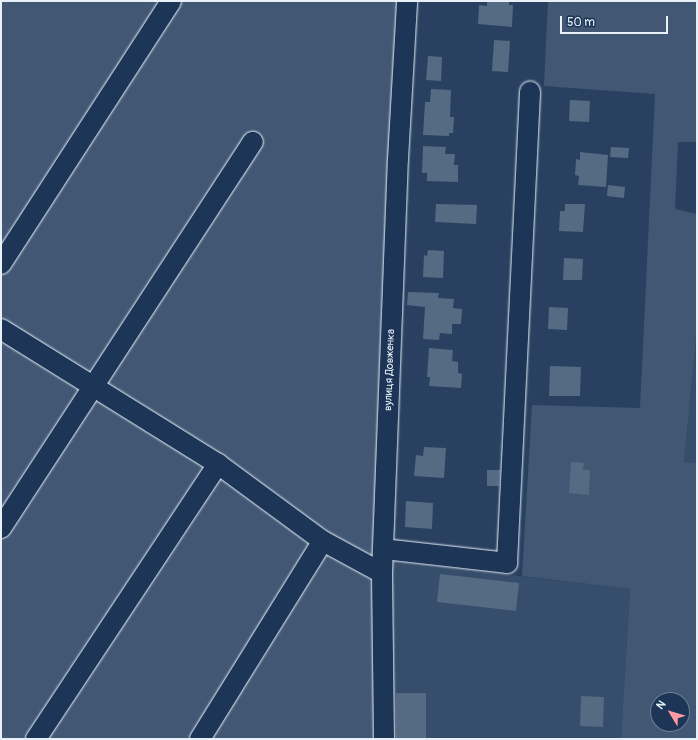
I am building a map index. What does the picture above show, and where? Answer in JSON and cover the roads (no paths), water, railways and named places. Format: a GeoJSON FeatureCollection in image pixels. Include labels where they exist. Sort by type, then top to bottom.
{"type":"FeatureCollection","features":[{"type":"Feature","properties":{"kind":"street"},"geometry":{"type":"LineString","coordinates":[[1,264],[171,1]]}},
{"type":"Feature","properties":{"kind":"street","name":"вулиця Довженка"},"geometry":{"type":"LineString","coordinates":[[384,739],[382,573],[398,159],[407,1]]}},
{"type":"Feature","properties":{"kind":"street"},"geometry":{"type":"LineString","coordinates":[[383,549],[507,563],[530,92]]}},
{"type":"Feature","properties":{"kind":"street"},"geometry":{"type":"LineString","coordinates":[[1,528],[91,387],[253,142]]}},
{"type":"Feature","properties":{"kind":"street"},"geometry":{"type":"LineString","coordinates":[[1,329],[91,387],[218,464],[323,541],[382,573]]}},
{"type":"Feature","properties":{"kind":"street"},"geometry":{"type":"LineString","coordinates":[[36,739],[218,464]]}},
{"type":"Feature","properties":{"kind":"street"},"geometry":{"type":"LineString","coordinates":[[200,739],[323,541]]}}]}
